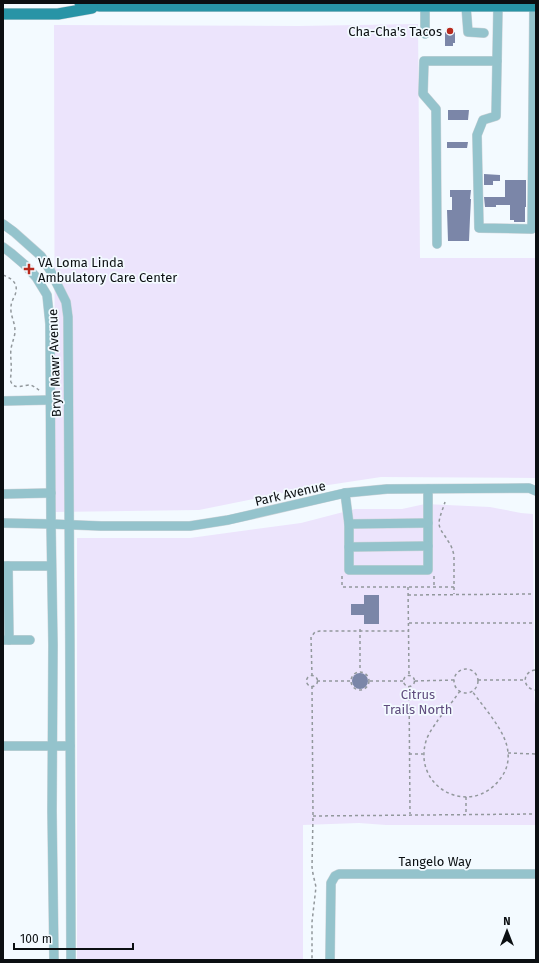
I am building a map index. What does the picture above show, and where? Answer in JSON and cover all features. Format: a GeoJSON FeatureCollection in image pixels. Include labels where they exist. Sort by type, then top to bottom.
{"type":"FeatureCollection","features":[{"type":"Feature","properties":{"kind":"main road"},"geometry":{"type":"LineString","coordinates":[[80,3],[100,6],[226,4],[535,6]]}},
{"type":"Feature","properties":{"kind":"main road"},"geometry":{"type":"LineString","coordinates":[[3,14],[58,14],[100,6]]}},
{"type":"Feature","properties":{"kind":"street"},"geometry":{"type":"LineString","coordinates":[[425,6],[425,34]]}},
{"type":"Feature","properties":{"kind":"street"},"geometry":{"type":"LineString","coordinates":[[466,6],[468,32],[484,32]]}},
{"type":"Feature","properties":{"kind":"street"},"geometry":{"type":"LineString","coordinates":[[498,6],[496,116],[483,120],[477,135],[479,228],[532,229],[535,6]]}},
{"type":"Feature","properties":{"kind":"street"},"geometry":{"type":"LineString","coordinates":[[437,244],[436,109],[423,94],[424,61],[497,61]]}},
{"type":"Feature","properties":{"kind":"street","name":"Bryn Mawr Avenue"},"geometry":{"type":"LineString","coordinates":[[3,224],[41,256],[50,270],[66,302],[68,317],[71,960]]}},
{"type":"Feature","properties":{"kind":"street","name":"Bryn Mawr Avenue"},"geometry":{"type":"LineString","coordinates":[[3,247],[25,265],[36,277],[47,295],[50,324],[54,960]]}},
{"type":"Feature","properties":{"kind":"street"},"geometry":{"type":"LineString","coordinates":[[3,400],[50,400]]}},
{"type":"Feature","properties":{"kind":"street","name":"Park Avenue"},"geometry":{"type":"LineString","coordinates":[[3,523],[101,526],[190,526],[228,520],[345,493],[388,489],[529,488],[536,491]]}},
{"type":"Feature","properties":{"kind":"street"},"geometry":{"type":"LineString","coordinates":[[345,493],[349,524],[348,570],[428,570],[428,489]]}},
{"type":"Feature","properties":{"kind":"street"},"geometry":{"type":"LineString","coordinates":[[3,494],[51,493]]}},
{"type":"Feature","properties":{"kind":"street"},"geometry":{"type":"LineString","coordinates":[[349,524],[428,523]]}},
{"type":"Feature","properties":{"kind":"street"},"geometry":{"type":"LineString","coordinates":[[349,547],[428,546]]}},
{"type":"Feature","properties":{"kind":"street"},"geometry":{"type":"LineString","coordinates":[[30,640],[6,640],[5,566],[52,566]]}},
{"type":"Feature","properties":{"kind":"street"},"geometry":{"type":"LineString","coordinates":[[3,746],[70,746]]}},
{"type":"Feature","properties":{"kind":"street","name":"Tangelo Way"},"geometry":{"type":"LineString","coordinates":[[330,960],[331,883],[335,876],[339,874],[536,874]]}},
{"type":"Feature","properties":{"kind":"path"},"geometry":{"type":"LineString","coordinates":[[3,275],[13,281],[16,287],[10,308],[15,324],[15,336],[11,350],[12,384],[19,387],[30,385],[42,393]]}},
{"type":"Feature","properties":{"kind":"path"},"geometry":{"type":"LineString","coordinates":[[445,502],[440,518],[440,530],[450,542],[453,551],[454,594]]}},
{"type":"Feature","properties":{"kind":"path"},"geometry":{"type":"LineString","coordinates":[[404,681],[409,675],[408,587],[454,586]]}},
{"type":"Feature","properties":{"kind":"path"},"geometry":{"type":"LineString","coordinates":[[408,595],[534,594]]}},
{"type":"Feature","properties":{"kind":"path"},"geometry":{"type":"LineString","coordinates":[[409,624],[534,623]]}},
{"type":"Feature","properties":{"kind":"path"},"geometry":{"type":"LineString","coordinates":[[317,681],[315,677],[312,676],[311,637],[315,632],[360,630],[409,631]]}},
{"type":"Feature","properties":{"kind":"path"},"geometry":{"type":"LineString","coordinates":[[360,630],[360,672]]}},
{"type":"Feature","properties":{"kind":"path"},"geometry":{"type":"LineString","coordinates":[[468,669],[475,673],[478,680],[472,691],[466,692],[460,691],[455,686],[454,680],[460,670],[468,669]]}},
{"type":"Feature","properties":{"kind":"path"},"geometry":{"type":"LineString","coordinates":[[535,670],[529,672],[525,677],[527,686],[535,690]]}},
{"type":"Feature","properties":{"kind":"path"},"geometry":{"type":"LineString","coordinates":[[358,672],[363,672],[368,676],[370,681],[366,688],[358,690],[353,687],[351,681],[353,676],[358,672]]}},
{"type":"Feature","properties":{"kind":"path"},"geometry":{"type":"LineString","coordinates":[[409,675],[414,677],[415,681]]}},
{"type":"Feature","properties":{"kind":"path"},"geometry":{"type":"LineString","coordinates":[[312,676],[307,678],[306,681],[308,686],[312,686]]}},
{"type":"Feature","properties":{"kind":"path"},"geometry":{"type":"LineString","coordinates":[[409,686],[415,681],[454,680]]}},
{"type":"Feature","properties":{"kind":"path"},"geometry":{"type":"LineString","coordinates":[[478,680],[525,680]]}},
{"type":"Feature","properties":{"kind":"path"},"geometry":{"type":"LineString","coordinates":[[317,681],[351,681]]}},
{"type":"Feature","properties":{"kind":"path"},"geometry":{"type":"LineString","coordinates":[[312,686],[315,685],[317,681]]}},
{"type":"Feature","properties":{"kind":"path"},"geometry":{"type":"LineString","coordinates":[[370,681],[404,681]]}},
{"type":"Feature","properties":{"kind":"path"},"geometry":{"type":"LineString","coordinates":[[404,681],[406,685],[409,686]]}},
{"type":"Feature","properties":{"kind":"path"},"geometry":{"type":"LineString","coordinates":[[312,686],[312,874],[316,887],[312,922],[312,960]]}},
{"type":"Feature","properties":{"kind":"path"},"geometry":{"type":"LineString","coordinates":[[409,686],[410,815]]}},
{"type":"Feature","properties":{"kind":"path"},"geometry":{"type":"LineString","coordinates":[[460,691],[429,733],[423,754],[424,765],[429,776],[436,785],[444,792],[455,796],[466,797],[488,791],[496,784],[505,770],[508,754],[505,739],[472,691]]}},
{"type":"Feature","properties":{"kind":"path"},"geometry":{"type":"LineString","coordinates":[[409,754],[423,754]]}},
{"type":"Feature","properties":{"kind":"path"},"geometry":{"type":"LineString","coordinates":[[508,754],[536,754]]}},
{"type":"Feature","properties":{"kind":"path"},"geometry":{"type":"LineString","coordinates":[[466,797],[466,815]]}},
{"type":"Feature","properties":{"kind":"path"},"geometry":{"type":"LineString","coordinates":[[313,816],[536,814]]}},
{"type":"Feature","properties":{"kind":"green space"},"geometry":{"type":"Polygon","coordinates":[[[418,24],[420,258],[536,258],[536,478],[381,477],[302,489],[199,510],[55,512],[54,25],[298,26],[418,24]]]}},
{"type":"Feature","properties":{"kind":"green space","name":"Citrus Trails North"},"geometry":{"type":"Polygon","coordinates":[[[425,504],[490,507],[533,514],[536,825],[386,825],[359,823],[303,825],[303,960],[77,960],[77,538],[190,538],[301,523],[355,509],[402,509],[425,504]]]}},
{"type":"Feature","properties":{"kind":"building"},"geometry":{"type":"Polygon","coordinates":[[[445,32],[455,32],[455,43],[453,43],[453,46],[445,46],[445,32]]]}},
{"type":"Feature","properties":{"kind":"building"},"geometry":{"type":"Polygon","coordinates":[[[448,110],[469,110],[468,120],[448,120],[448,110]]]}},
{"type":"Feature","properties":{"kind":"building"},"geometry":{"type":"Polygon","coordinates":[[[447,142],[468,142],[467,148],[447,148],[447,142]]]}},
{"type":"Feature","properties":{"kind":"building"},"geometry":{"type":"Polygon","coordinates":[[[484,174],[500,175],[500,181],[493,181],[493,185],[484,185],[484,174]]]}},
{"type":"Feature","properties":{"kind":"building"},"geometry":{"type":"Polygon","coordinates":[[[505,180],[526,180],[525,222],[514,222],[514,220],[510,220],[510,205],[485,207],[484,197],[505,197],[505,180]]]}},
{"type":"Feature","properties":{"kind":"building"},"geometry":{"type":"Polygon","coordinates":[[[450,190],[471,190],[469,241],[448,241],[447,210],[452,210],[452,197],[450,197],[450,190]]]}},
{"type":"Feature","properties":{"kind":"building"},"geometry":{"type":"Polygon","coordinates":[[[364,595],[379,595],[379,624],[364,624],[364,615],[351,615],[351,604],[364,604],[364,595]]]}},
{"type":"Feature","properties":{"kind":"building"},"geometry":{"type":"Polygon","coordinates":[[[360,673],[367,678],[368,681],[363,688],[360,689],[353,684],[352,681],[357,674],[360,673]]]}},
{"type":"Feature","properties":{"kind":"place","name":"Cha-Cha's Tacos"},"geometry":{"type":"Point","coordinates":[450,31]}},
{"type":"Feature","properties":{"kind":"place","name":"VA Loma Linda Ambulatory Care Center"},"geometry":{"type":"Point","coordinates":[29,269]}}]}
